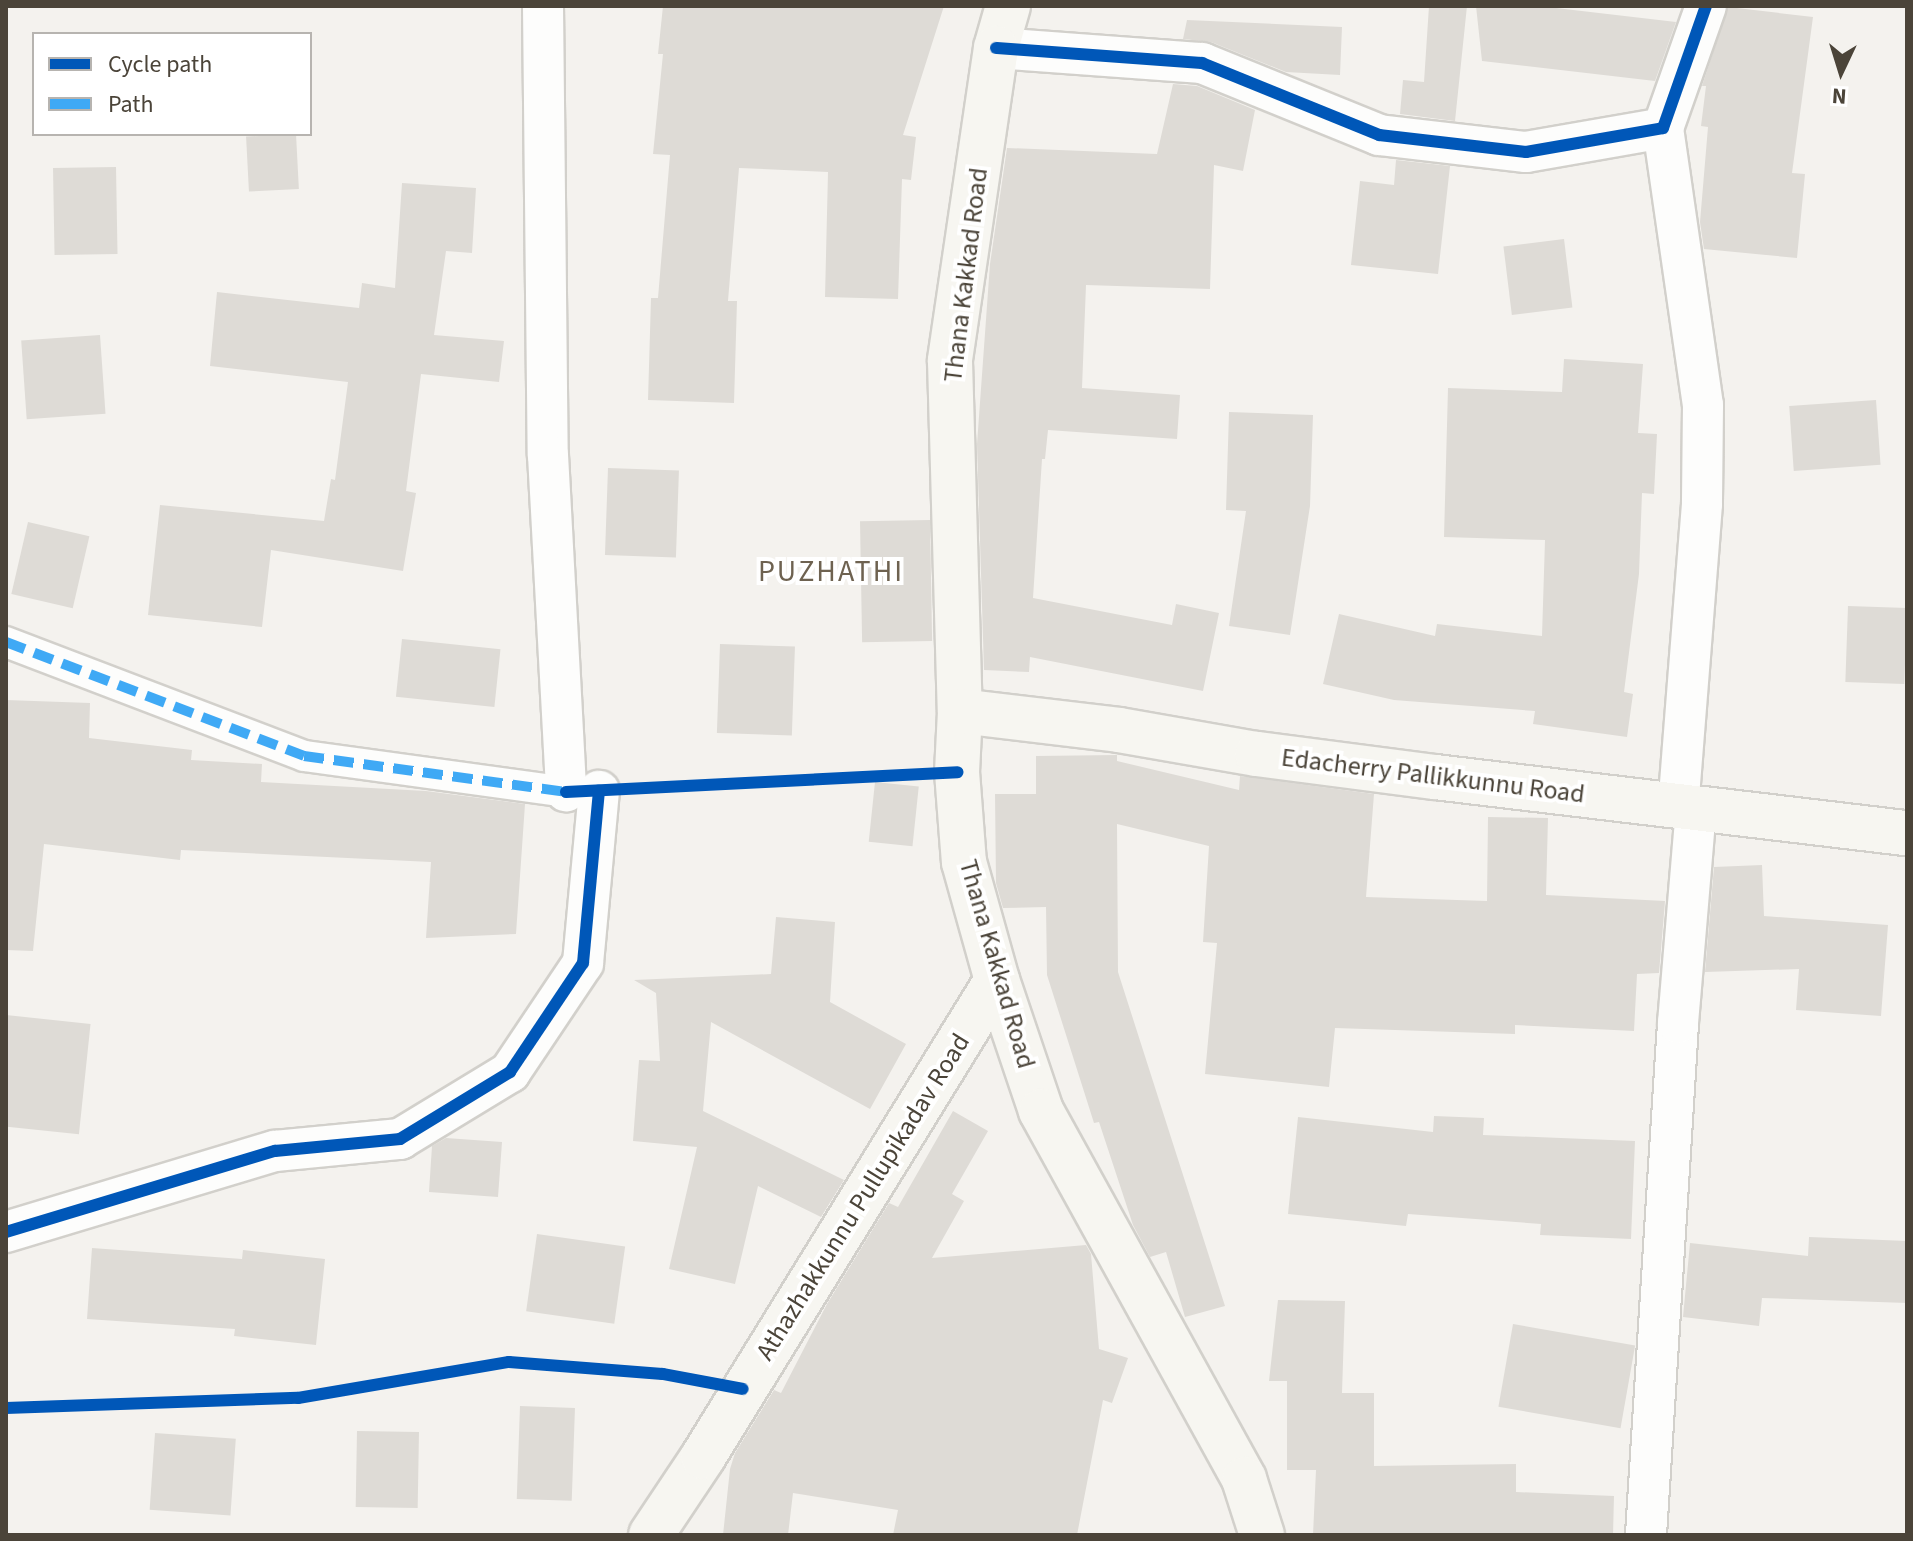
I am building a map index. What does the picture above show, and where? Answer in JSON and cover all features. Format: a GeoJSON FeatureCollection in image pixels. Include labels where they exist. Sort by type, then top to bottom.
{"type":"FeatureCollection","features":[{"type":"Feature","properties":{"kind":"main road","name":"Thana Kakkad Road"},"geometry":{"type":"LineString","coordinates":[[1008,6],[996,48],[950,361],[960,711],[957,772],[964,862],[997,980],[1041,1111],[1244,1479],[1262,1535]]}},
{"type":"Feature","properties":{"kind":"main road","name":"Edacherry Pallikkunnu Road"},"geometry":{"type":"LineString","coordinates":[[960,711],[1119,730],[1257,754],[1907,833]]}},
{"type":"Feature","properties":{"kind":"main road","name":"Athazhakkunnu Pullupikadav Road"},"geometry":{"type":"LineString","coordinates":[[651,1535],[703,1457],[997,980]]}},
{"type":"Feature","properties":{"kind":"street"},"geometry":{"type":"LineString","coordinates":[[6,1232],[275,1151],[400,1139],[510,1072],[583,963],[583,792],[548,455],[543,6]]}},
{"type":"Feature","properties":{"kind":"street"},"geometry":{"type":"LineString","coordinates":[[1646,1535],[1681,978],[1702,504],[1703,405],[1663,128],[1706,6]]}},
{"type":"Feature","properties":{"kind":"street"},"geometry":{"type":"LineString","coordinates":[[996,48],[1202,63],[1379,135],[1394,137],[1526,152],[1663,128]]}},
{"type":"Feature","properties":{"kind":"street"},"geometry":{"type":"LineString","coordinates":[[6,642],[304,756],[583,792]]}},
{"type":"Feature","properties":{"kind":"building"},"geometry":{"type":"Polygon","coordinates":[[[663,6],[944,6],[903,135],[916,137],[911,180],[902,179],[898,299],[825,297],[828,172],[739,168],[728,301],[737,301],[734,403],[648,400],[651,298],[658,298],[670,155],[653,154],[663,54],[658,54],[663,6]]]}},
{"type":"Feature","properties":{"kind":"building"},"geometry":{"type":"Polygon","coordinates":[[[1429,6],[1467,6],[1455,121],[1400,114],[1403,80],[1424,82],[1429,6]]]}},
{"type":"Feature","properties":{"kind":"building"},"geometry":{"type":"Polygon","coordinates":[[[1476,6],[1539,6],[1676,22],[1655,81],[1482,61],[1476,6]]]}},
{"type":"Feature","properties":{"kind":"building"},"geometry":{"type":"Polygon","coordinates":[[[1728,7],[1813,17],[1792,173],[1805,174],[1797,258],[1704,249],[1700,222],[1708,127],[1701,126],[1706,86],[1702,86],[1728,7]]]}},
{"type":"Feature","properties":{"kind":"building"},"geometry":{"type":"Polygon","coordinates":[[[1187,20],[1342,27],[1340,75],[1286,72],[1211,42],[1183,39],[1187,20]]]}},
{"type":"Feature","properties":{"kind":"building"},"geometry":{"type":"Polygon","coordinates":[[[1173,84],[1197,86],[1255,110],[1243,171],[1214,165],[1210,289],[1086,285],[1082,388],[1180,395],[1177,439],[1048,430],[1045,459],[1042,459],[1033,598],[1172,625],[1176,604],[1219,613],[1203,691],[1030,657],[1029,672],[984,670],[977,444],[990,264],[1007,148],[1157,154],[1173,84]]]}},
{"type":"Feature","properties":{"kind":"building"},"geometry":{"type":"Polygon","coordinates":[[[296,136],[299,189],[249,192],[246,137],[296,136]]]}},
{"type":"Feature","properties":{"kind":"building"},"geometry":{"type":"Polygon","coordinates":[[[1396,160],[1450,166],[1438,274],[1351,265],[1360,181],[1394,185],[1396,160]]]}},
{"type":"Feature","properties":{"kind":"building"},"geometry":{"type":"Polygon","coordinates":[[[116,167],[118,254],[55,255],[53,168],[116,167]]]}},
{"type":"Feature","properties":{"kind":"building"},"geometry":{"type":"Polygon","coordinates":[[[402,183],[476,188],[472,253],[446,251],[434,335],[504,341],[499,382],[421,374],[406,491],[416,493],[403,571],[271,550],[262,627],[148,615],[160,505],[324,521],[331,479],[335,480],[348,382],[210,366],[217,292],[359,308],[362,283],[395,288],[402,183]]]}},
{"type":"Feature","properties":{"kind":"building"},"geometry":{"type":"Polygon","coordinates":[[[1564,239],[1572,307],[1512,315],[1503,246],[1564,239]]]}},
{"type":"Feature","properties":{"kind":"building"},"geometry":{"type":"Polygon","coordinates":[[[100,335],[106,414],[27,419],[21,341],[100,335]]]}},
{"type":"Feature","properties":{"kind":"building"},"geometry":{"type":"Polygon","coordinates":[[[1564,359],[1643,364],[1638,433],[1657,434],[1654,494],[1642,493],[1639,574],[1624,692],[1633,694],[1627,737],[1533,724],[1535,711],[1394,700],[1323,684],[1339,614],[1435,636],[1437,624],[1542,636],[1545,540],[1444,537],[1448,388],[1562,392],[1564,359]]]}},
{"type":"Feature","properties":{"kind":"building"},"geometry":{"type":"Polygon","coordinates":[[[1876,400],[1881,465],[1794,471],[1789,406],[1876,400]]]}},
{"type":"Feature","properties":{"kind":"building"},"geometry":{"type":"Polygon","coordinates":[[[1229,412],[1313,415],[1310,506],[1290,635],[1229,626],[1246,511],[1226,510],[1229,412]]]}},
{"type":"Feature","properties":{"kind":"building"},"geometry":{"type":"Polygon","coordinates":[[[608,468],[679,470],[676,557],[605,555],[608,468]]]}},
{"type":"Feature","properties":{"kind":"building"},"geometry":{"type":"Polygon","coordinates":[[[930,520],[932,641],[862,642],[860,521],[930,520]]]}},
{"type":"Feature","properties":{"kind":"building"},"geometry":{"type":"Polygon","coordinates":[[[28,522],[89,536],[73,608],[11,594],[28,522]]]}},
{"type":"Feature","properties":{"kind":"building"},"geometry":{"type":"Polygon","coordinates":[[[1848,606],[1907,608],[1904,684],[1845,682],[1848,606]]]}},
{"type":"Feature","properties":{"kind":"building"},"geometry":{"type":"Polygon","coordinates":[[[402,639],[500,649],[494,707],[396,697],[402,639]]]}},
{"type":"Feature","properties":{"kind":"building"},"geometry":{"type":"Polygon","coordinates":[[[720,644],[795,647],[792,736],[717,733],[720,644]]]}},
{"type":"Feature","properties":{"kind":"building"},"geometry":{"type":"Polygon","coordinates":[[[6,700],[90,703],[89,738],[192,750],[191,760],[262,764],[261,782],[426,791],[525,804],[516,934],[426,938],[431,862],[181,850],[180,860],[44,844],[33,951],[6,950],[6,700]]]}},
{"type":"Feature","properties":{"kind":"building"},"geometry":{"type":"Polygon","coordinates":[[[1117,755],[1117,761],[1239,790],[1240,776],[1374,794],[1366,897],[1487,901],[1488,817],[1548,818],[1546,895],[1665,901],[1659,973],[1637,974],[1634,1031],[1515,1025],[1515,1034],[1335,1028],[1329,1087],[1205,1074],[1217,943],[1203,942],[1209,846],[1117,824],[1118,972],[1225,1306],[1185,1317],[1166,1252],[1150,1257],[1133,1225],[1099,1122],[1094,1123],[1047,975],[1046,907],[1003,908],[996,883],[995,794],[1036,794],[1036,756],[1117,755]]]}},
{"type":"Feature","properties":{"kind":"building"},"geometry":{"type":"Polygon","coordinates":[[[875,782],[919,787],[912,846],[869,842],[875,782]]]}},
{"type":"Feature","properties":{"kind":"building"},"geometry":{"type":"Polygon","coordinates":[[[1762,865],[1764,916],[1888,925],[1881,1016],[1796,1010],[1799,969],[1705,972],[1714,867],[1762,865]]]}},
{"type":"Feature","properties":{"kind":"building"},"geometry":{"type":"Polygon","coordinates":[[[776,917],[835,922],[830,1002],[906,1044],[870,1109],[711,1022],[703,1111],[844,1180],[821,1217],[758,1186],[735,1284],[669,1269],[697,1147],[633,1141],[639,1060],[660,1061],[656,993],[634,980],[771,974],[776,917]]]}},
{"type":"Feature","properties":{"kind":"building"},"geometry":{"type":"Polygon","coordinates":[[[6,1015],[91,1024],[79,1134],[6,1127],[6,1015]]]}},
{"type":"Feature","properties":{"kind":"building"},"geometry":{"type":"Polygon","coordinates":[[[953,1111],[988,1131],[952,1194],[964,1201],[932,1258],[1086,1245],[1091,1254],[1099,1349],[1128,1358],[1112,1403],[1103,1400],[1077,1535],[893,1535],[898,1510],[793,1493],[788,1535],[723,1535],[730,1469],[735,1453],[774,1390],[781,1393],[827,1304],[889,1203],[898,1207],[953,1111]]]}},
{"type":"Feature","properties":{"kind":"building"},"geometry":{"type":"Polygon","coordinates":[[[1434,1116],[1484,1118],[1483,1135],[1635,1141],[1631,1239],[1540,1235],[1541,1224],[1408,1214],[1406,1226],[1288,1214],[1298,1117],[1433,1132],[1434,1116]]]}},
{"type":"Feature","properties":{"kind":"building"},"geometry":{"type":"Polygon","coordinates":[[[446,1138],[502,1142],[498,1197],[429,1192],[432,1146],[446,1138]]]}},
{"type":"Feature","properties":{"kind":"building"},"geometry":{"type":"Polygon","coordinates":[[[537,1234],[625,1246],[614,1324],[526,1311],[537,1234]]]}},
{"type":"Feature","properties":{"kind":"building"},"geometry":{"type":"Polygon","coordinates":[[[1809,1237],[1907,1241],[1907,1303],[1762,1298],[1759,1326],[1683,1317],[1690,1243],[1808,1256],[1809,1237]]]}},
{"type":"Feature","properties":{"kind":"building"},"geometry":{"type":"Polygon","coordinates":[[[92,1248],[242,1259],[243,1250],[325,1259],[316,1345],[234,1336],[235,1329],[87,1319],[92,1248]]]}},
{"type":"Feature","properties":{"kind":"building"},"geometry":{"type":"Polygon","coordinates":[[[1278,1300],[1345,1301],[1342,1393],[1374,1393],[1374,1466],[1516,1464],[1516,1492],[1614,1496],[1613,1535],[1313,1535],[1316,1470],[1287,1470],[1287,1381],[1269,1381],[1278,1300]]]}},
{"type":"Feature","properties":{"kind":"building"},"geometry":{"type":"Polygon","coordinates":[[[1513,1324],[1635,1346],[1621,1428],[1498,1407],[1513,1324]]]}},
{"type":"Feature","properties":{"kind":"building"},"geometry":{"type":"Polygon","coordinates":[[[520,1406],[575,1408],[572,1501],[517,1499],[520,1406]]]}},
{"type":"Feature","properties":{"kind":"building"},"geometry":{"type":"Polygon","coordinates":[[[357,1431],[419,1432],[418,1508],[356,1507],[357,1431]]]}},
{"type":"Feature","properties":{"kind":"building"},"geometry":{"type":"Polygon","coordinates":[[[155,1433],[236,1439],[230,1515],[150,1510],[155,1433]]]}},
{"type":"Feature","properties":{"kind":"marked path"},"geometry":{"type":"LineString","coordinates":[[6,642],[304,756],[566,792]]}},
{"type":"Feature","properties":{"kind":"cycle path"},"geometry":{"type":"LineString","coordinates":[[996,48],[1202,63],[1379,135],[1526,152],[1663,128],[1706,6]]}},
{"type":"Feature","properties":{"kind":"cycle path"},"geometry":{"type":"LineString","coordinates":[[566,792],[957,772]]}},
{"type":"Feature","properties":{"kind":"cycle path"},"geometry":{"type":"LineString","coordinates":[[6,1232],[275,1151],[400,1139],[510,1072],[583,963],[599,791]]}},
{"type":"Feature","properties":{"kind":"cycle path"},"geometry":{"type":"LineString","coordinates":[[6,1408],[298,1398],[509,1362],[663,1374],[743,1389]]}},
{"type":"Feature","properties":{"kind":"district","name":"PUZHATHI"},"geometry":{"type":"Point","coordinates":[831,572]}}]}
